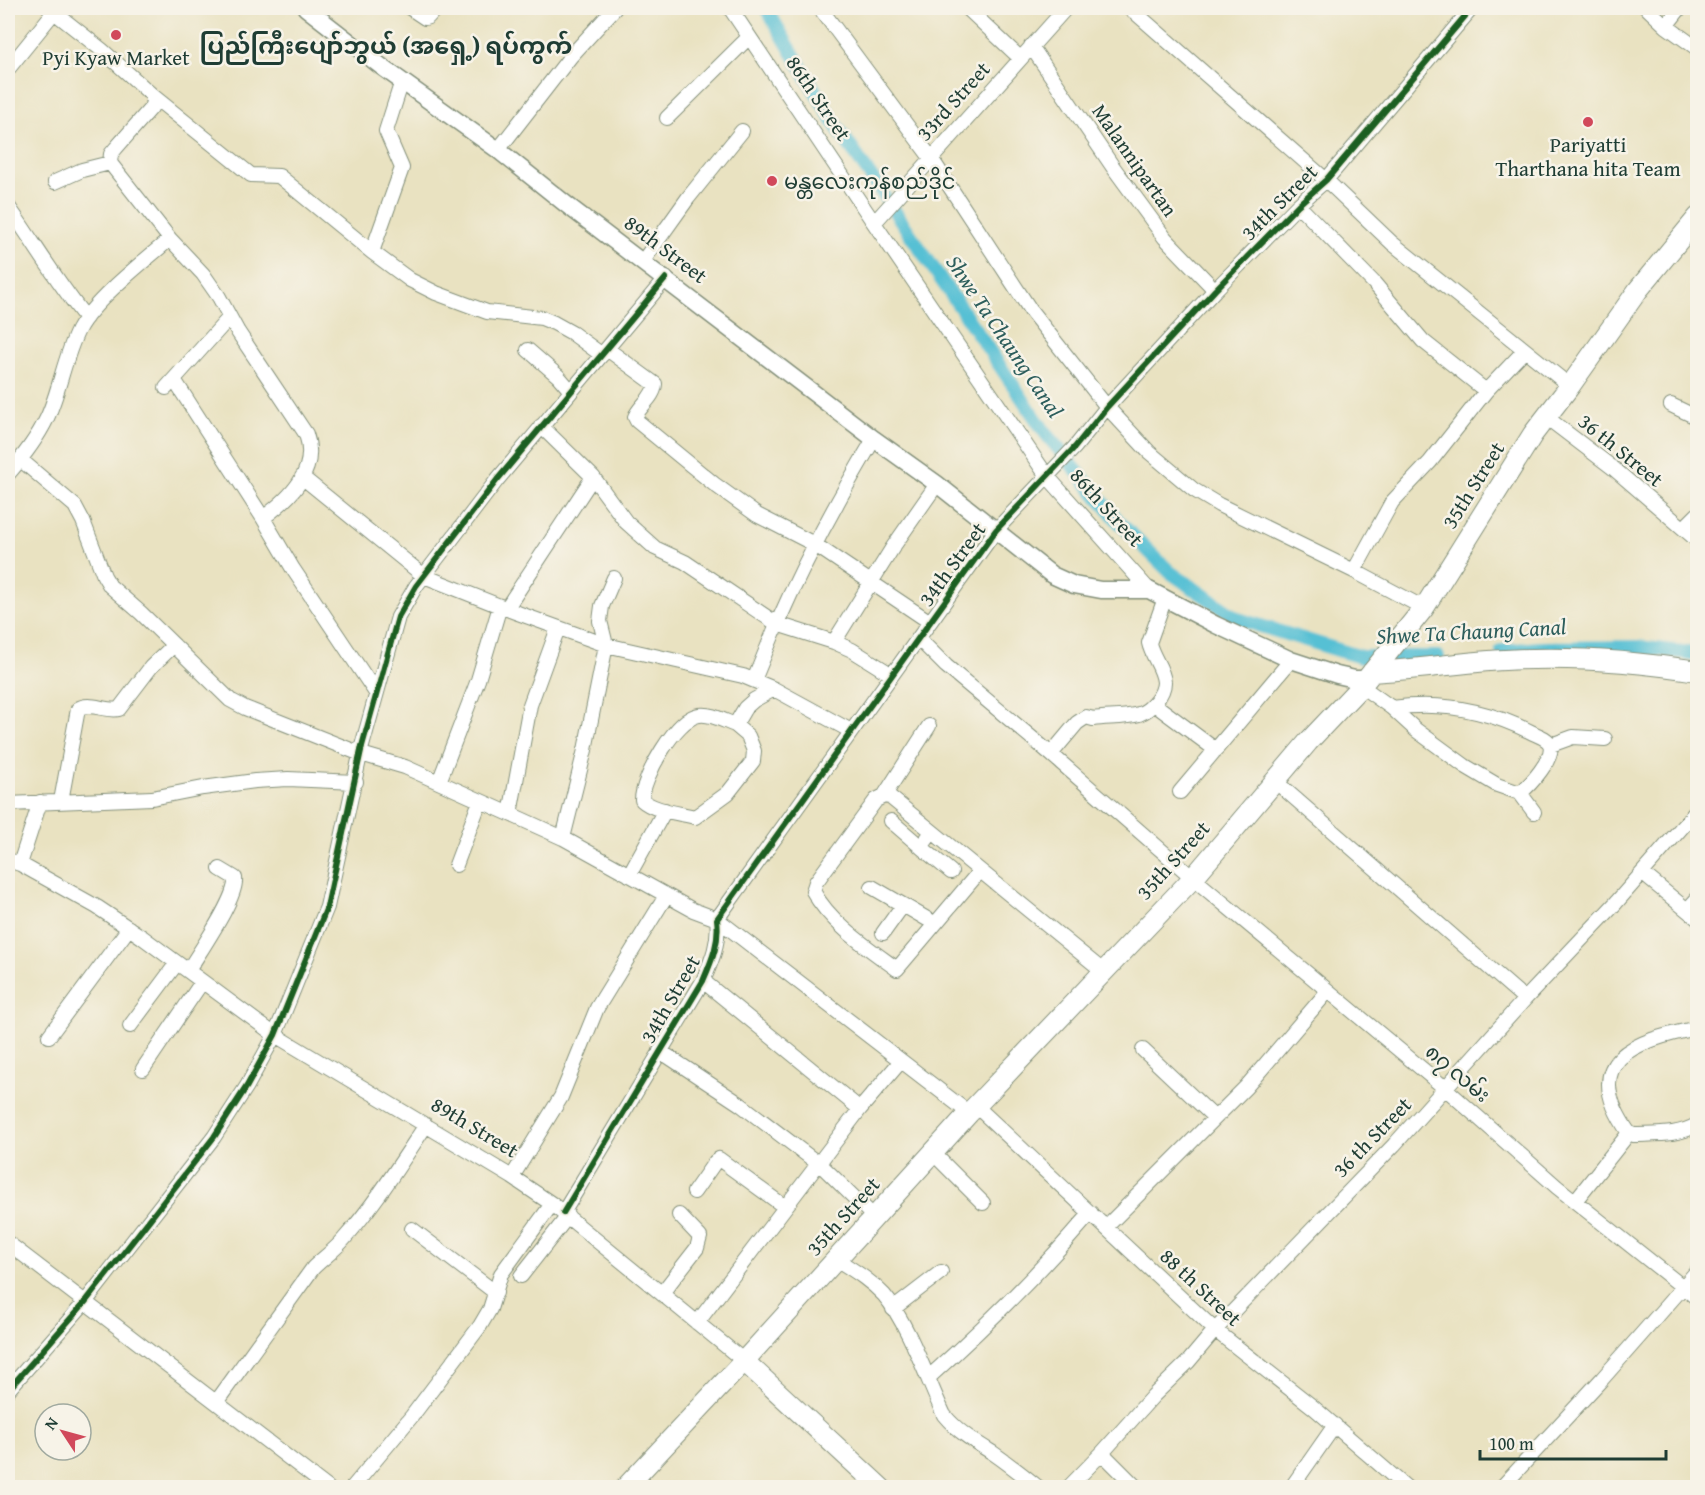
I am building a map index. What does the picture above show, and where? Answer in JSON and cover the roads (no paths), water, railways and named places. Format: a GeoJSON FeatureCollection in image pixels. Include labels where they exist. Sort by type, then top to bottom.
{"type":"FeatureCollection","features":[{"type":"Feature","properties":{"kind":"main road","name":"35th Street"},"geometry":{"type":"LineString","coordinates":[[629,1486],[972,1110],[1193,878],[1308,742],[1375,669],[1424,608],[1533,434],[1638,290],[1698,218]]}},
{"type":"Feature","properties":{"kind":"main road"},"geometry":{"type":"LineString","coordinates":[[1375,669],[1505,660],[1571,659],[1642,662],[1698,670]]}},
{"type":"Feature","properties":{"kind":"main road","name":"89th Street"},"geometry":{"type":"LineString","coordinates":[[744,1361],[881,1488]]}},
{"type":"Feature","properties":{"kind":"street","name":"89th Street"},"geometry":{"type":"LineString","coordinates":[[306,8],[498,150],[874,439],[937,484],[1052,575],[1074,585],[1101,590],[1149,590]]}},
{"type":"Feature","properties":{"kind":"street"},"geometry":{"type":"LineString","coordinates":[[410,8],[425,18],[436,8]]}},
{"type":"Feature","properties":{"kind":"street"},"geometry":{"type":"LineString","coordinates":[[498,150],[571,56],[615,8]]}},
{"type":"Feature","properties":{"kind":"street","name":"86th Street"},"geometry":{"type":"LineString","coordinates":[[730,8],[1051,472],[1149,590]]}},
{"type":"Feature","properties":{"kind":"street"},"geometry":{"type":"LineString","coordinates":[[820,8],[931,158],[1031,310],[1107,407],[1149,452],[1194,490],[1219,506],[1354,571],[1424,608]]}},
{"type":"Feature","properties":{"kind":"street"},"geometry":{"type":"LineString","coordinates":[[967,8],[1020,58]]}},
{"type":"Feature","properties":{"kind":"street","name":"33rd Street"},"geometry":{"type":"LineString","coordinates":[[878,219],[1066,8]]}},
{"type":"Feature","properties":{"kind":"street"},"geometry":{"type":"LineString","coordinates":[[1130,8],[1326,180],[1392,243],[1570,386]]}},
{"type":"Feature","properties":{"kind":"street","name":"34th Street"},"geometry":{"type":"LineString","coordinates":[[521,1276],[565,1215],[703,981],[717,946],[719,934],[717,919],[996,530],[1075,447],[1107,407],[1215,290],[1298,205],[1326,180],[1472,8]]}},
{"type":"Feature","properties":{"kind":"street"},"geometry":{"type":"LineString","coordinates":[[1647,8],[1666,26],[1698,49]]}},
{"type":"Feature","properties":{"kind":"street"},"geometry":{"type":"LineString","coordinates":[[1666,26],[1680,8]]}},
{"type":"Feature","properties":{"kind":"street"},"geometry":{"type":"LineString","coordinates":[[8,69],[52,10],[251,175],[279,176],[372,252],[411,280],[436,293],[487,312],[548,321],[572,333],[655,384],[655,391],[637,412],[635,417],[637,421],[714,484],[757,514],[814,544],[930,622]]}},
{"type":"Feature","properties":{"kind":"street"},"geometry":{"type":"LineString","coordinates":[[667,118],[750,37]]}},
{"type":"Feature","properties":{"kind":"street","name":"Malannipartan"},"geometry":{"type":"LineString","coordinates":[[1031,46],[1113,167],[1165,238],[1215,290]]}},
{"type":"Feature","properties":{"kind":"street"},"geometry":{"type":"LineString","coordinates":[[372,252],[402,168],[386,131],[402,81]]}},
{"type":"Feature","properties":{"kind":"street"},"geometry":{"type":"LineString","coordinates":[[153,96],[151,108],[116,147],[111,154],[110,163],[170,239],[204,274],[306,434],[309,450],[308,462],[302,477],[285,502],[263,518]]}},
{"type":"Feature","properties":{"kind":"street"},"geometry":{"type":"LineString","coordinates":[[643,261],[688,198],[742,131]]}},
{"type":"Feature","properties":{"kind":"street"},"geometry":{"type":"LineString","coordinates":[[55,182],[82,170],[110,163]]}},
{"type":"Feature","properties":{"kind":"street"},"geometry":{"type":"LineString","coordinates":[[1298,205],[1374,283],[1418,336],[1486,391]]}},
{"type":"Feature","properties":{"kind":"street"},"geometry":{"type":"LineString","coordinates":[[8,206],[48,262],[64,291],[86,318]]}},
{"type":"Feature","properties":{"kind":"street"},"geometry":{"type":"LineString","coordinates":[[8,474],[37,437],[47,417],[69,353],[86,318],[132,272],[170,239]]}},
{"type":"Feature","properties":{"kind":"street"},"geometry":{"type":"LineString","coordinates":[[8,1390],[86,1301],[214,1137],[247,1086],[275,1035],[327,907],[361,754],[398,617],[424,576],[496,480],[666,278]]}},
{"type":"Feature","properties":{"kind":"street"},"geometry":{"type":"LineString","coordinates":[[230,318],[170,384],[263,518],[293,569],[376,693]]}},
{"type":"Feature","properties":{"kind":"street"},"geometry":{"type":"LineString","coordinates":[[528,350],[558,376],[571,391]]}},
{"type":"Feature","properties":{"kind":"street"},"geometry":{"type":"LineString","coordinates":[[1354,571],[1392,502],[1430,462],[1486,391],[1524,351]]}},
{"type":"Feature","properties":{"kind":"street"},"geometry":{"type":"LineString","coordinates":[[1671,405],[1698,418]]}},
{"type":"Feature","properties":{"kind":"street","name":"36 th Street"},"geometry":{"type":"LineString","coordinates":[[1546,417],[1613,468],[1698,541]]}},
{"type":"Feature","properties":{"kind":"street"},"geometry":{"type":"LineString","coordinates":[[542,426],[593,477],[626,522],[655,548],[685,562],[777,624],[834,642],[852,650],[892,675]]}},
{"type":"Feature","properties":{"kind":"street"},"geometry":{"type":"LineString","coordinates":[[754,680],[814,544],[874,439]]}},
{"type":"Feature","properties":{"kind":"street","name":"88 th Street"},"geometry":{"type":"LineString","coordinates":[[21,460],[75,506],[104,576],[110,585],[230,700],[361,754],[405,767],[439,782],[563,838],[666,896],[717,919],[902,1061],[972,1110],[1091,1213],[1215,1330],[1335,1425],[1407,1488]]}},
{"type":"Feature","properties":{"kind":"street"},"geometry":{"type":"LineString","coordinates":[[302,477],[424,576],[503,608],[606,645],[725,671],[754,680],[851,730]]}},
{"type":"Feature","properties":{"kind":"street"},"geometry":{"type":"LineString","coordinates":[[439,782],[503,608],[593,477]]}},
{"type":"Feature","properties":{"kind":"street"},"geometry":{"type":"LineString","coordinates":[[834,642],[893,547],[937,484]]}},
{"type":"Feature","properties":{"kind":"street"},"geometry":{"type":"LineString","coordinates":[[1684,528],[1698,514]]}},
{"type":"Feature","properties":{"kind":"street"},"geometry":{"type":"LineString","coordinates":[[563,838],[585,750],[606,645],[600,621],[602,606],[614,578]]}},
{"type":"Feature","properties":{"kind":"street"},"geometry":{"type":"LineString","coordinates":[[1149,590],[1216,626],[1291,660],[1355,679],[1375,669],[1392,708],[1416,730],[1465,766],[1497,784],[1520,793],[1534,812]]}},
{"type":"Feature","properties":{"kind":"street"},"geometry":{"type":"LineString","coordinates":[[1051,754],[1077,723],[1086,717],[1141,713],[1154,704],[1164,683],[1161,670],[1150,651],[1149,643],[1165,598]]}},
{"type":"Feature","properties":{"kind":"street"},"geometry":{"type":"LineString","coordinates":[[510,814],[530,705],[558,628]]}},
{"type":"Feature","properties":{"kind":"street","name":"၈၇ လမ်း"},"geometry":{"type":"LineString","coordinates":[[919,639],[946,666],[1193,878],[1446,1089],[1575,1201],[1698,1299]]}},
{"type":"Feature","properties":{"kind":"street"},"geometry":{"type":"LineString","coordinates":[[61,801],[78,709],[85,706],[119,709],[151,667],[174,645]]}},
{"type":"Feature","properties":{"kind":"street"},"geometry":{"type":"LineString","coordinates":[[1180,792],[1291,660]]}},
{"type":"Feature","properties":{"kind":"street"},"geometry":{"type":"LineString","coordinates":[[735,725],[745,708],[774,689]]}},
{"type":"Feature","properties":{"kind":"street"},"geometry":{"type":"LineString","coordinates":[[1154,704],[1216,750]]}},
{"type":"Feature","properties":{"kind":"street"},"geometry":{"type":"LineString","coordinates":[[1392,708],[1423,704],[1482,713],[1511,722],[1547,740],[1551,745],[1551,753],[1529,786],[1520,793]]}},
{"type":"Feature","properties":{"kind":"street"},"geometry":{"type":"LineString","coordinates":[[698,715],[711,716],[735,725],[748,736],[754,751],[753,761],[728,794],[695,817],[665,810],[645,803],[642,796],[660,752],[684,722],[698,715]]}},
{"type":"Feature","properties":{"kind":"street"},"geometry":{"type":"LineString","coordinates":[[929,726],[884,796],[876,800],[860,821],[816,882],[813,891],[819,904],[831,917],[897,969],[980,871]]}},
{"type":"Feature","properties":{"kind":"street"},"geometry":{"type":"LineString","coordinates":[[1551,745],[1573,736],[1605,739]]}},
{"type":"Feature","properties":{"kind":"street"},"geometry":{"type":"LineString","coordinates":[[8,804],[152,798],[255,781],[288,779],[356,782]]}},
{"type":"Feature","properties":{"kind":"street"},"geometry":{"type":"LineString","coordinates":[[1275,781],[1525,999]]}},
{"type":"Feature","properties":{"kind":"street"},"geometry":{"type":"LineString","coordinates":[[884,796],[890,797],[1102,971]]}},
{"type":"Feature","properties":{"kind":"street"},"geometry":{"type":"LineString","coordinates":[[456,865],[480,801]]}},
{"type":"Feature","properties":{"kind":"street"},"geometry":{"type":"LineString","coordinates":[[14,862],[40,802]]}},
{"type":"Feature","properties":{"kind":"street","name":"36 th Street"},"geometry":{"type":"LineString","coordinates":[[1068,1488],[1153,1396],[1188,1362],[1215,1330],[1446,1089],[1698,808]]}},
{"type":"Feature","properties":{"kind":"street"},"geometry":{"type":"LineString","coordinates":[[629,875],[665,810]]}},
{"type":"Feature","properties":{"kind":"street"},"geometry":{"type":"LineString","coordinates":[[891,821],[951,872]]}},
{"type":"Feature","properties":{"kind":"street"},"geometry":{"type":"LineString","coordinates":[[921,846],[932,832]]}},
{"type":"Feature","properties":{"kind":"street","name":"89th Street"},"geometry":{"type":"LineString","coordinates":[[14,862],[97,907],[275,1035],[512,1177],[552,1204],[744,1361]]}},
{"type":"Feature","properties":{"kind":"street"},"geometry":{"type":"LineString","coordinates":[[130,1026],[182,967],[227,905],[236,886],[235,878],[220,869]]}},
{"type":"Feature","properties":{"kind":"street"},"geometry":{"type":"LineString","coordinates":[[1642,873],[1692,914],[1698,898]]}},
{"type":"Feature","properties":{"kind":"street"},"geometry":{"type":"LineString","coordinates":[[872,887],[934,923]]}},
{"type":"Feature","properties":{"kind":"street"},"geometry":{"type":"LineString","coordinates":[[512,1177],[561,1097],[597,1008],[666,896]]}},
{"type":"Feature","properties":{"kind":"street"},"geometry":{"type":"LineString","coordinates":[[883,933],[903,905]]}},
{"type":"Feature","properties":{"kind":"street"},"geometry":{"type":"LineString","coordinates":[[49,1036],[129,928]]}},
{"type":"Feature","properties":{"kind":"street"},"geometry":{"type":"LineString","coordinates":[[703,981],[860,1109]]}},
{"type":"Feature","properties":{"kind":"street"},"geometry":{"type":"LineString","coordinates":[[143,1069],[202,982]]}},
{"type":"Feature","properties":{"kind":"street"},"geometry":{"type":"LineString","coordinates":[[1106,1227],[1246,1087],[1328,991]]}},
{"type":"Feature","properties":{"kind":"street"},"geometry":{"type":"LineString","coordinates":[[1698,1028],[1635,1046],[1618,1060],[1611,1071],[1607,1085],[1612,1108],[1629,1133],[1634,1135],[1673,1134],[1698,1124]]}},
{"type":"Feature","properties":{"kind":"street"},"geometry":{"type":"LineString","coordinates":[[1143,1050],[1215,1118]]}},
{"type":"Feature","properties":{"kind":"street"},"geometry":{"type":"LineString","coordinates":[[660,1051],[740,1104],[819,1164],[874,1218]]}},
{"type":"Feature","properties":{"kind":"street"},"geometry":{"type":"LineString","coordinates":[[697,1323],[860,1109],[902,1061]]}},
{"type":"Feature","properties":{"kind":"street"},"geometry":{"type":"LineString","coordinates":[[216,1401],[313,1268],[342,1241],[369,1208],[426,1125]]}},
{"type":"Feature","properties":{"kind":"street"},"geometry":{"type":"LineString","coordinates":[[1575,1201],[1629,1133]]}},
{"type":"Feature","properties":{"kind":"street"},"geometry":{"type":"LineString","coordinates":[[933,1153],[983,1203]]}},
{"type":"Feature","properties":{"kind":"street"},"geometry":{"type":"LineString","coordinates":[[694,1192],[719,1159],[785,1207]]}},
{"type":"Feature","properties":{"kind":"street"},"geometry":{"type":"LineString","coordinates":[[352,1488],[480,1326],[490,1309],[501,1274],[552,1204]]}},
{"type":"Feature","properties":{"kind":"street"},"geometry":{"type":"LineString","coordinates":[[928,1378],[1014,1296],[1091,1213]]}},
{"type":"Feature","properties":{"kind":"street"},"geometry":{"type":"LineString","coordinates":[[662,1293],[697,1248],[700,1240],[700,1237],[679,1215]]}},
{"type":"Feature","properties":{"kind":"street"},"geometry":{"type":"LineString","coordinates":[[412,1229],[496,1293]]}},
{"type":"Feature","properties":{"kind":"street"},"geometry":{"type":"LineString","coordinates":[[8,1242],[328,1488]]}},
{"type":"Feature","properties":{"kind":"street"},"geometry":{"type":"LineString","coordinates":[[836,1259],[872,1283],[886,1297],[928,1378],[944,1415],[951,1424],[1039,1488]]}},
{"type":"Feature","properties":{"kind":"street"},"geometry":{"type":"LineString","coordinates":[[1501,1488],[1602,1379],[1698,1270]]}},
{"type":"Feature","properties":{"kind":"street"},"geometry":{"type":"LineString","coordinates":[[893,1309],[941,1272]]}},
{"type":"Feature","properties":{"kind":"street"},"geometry":{"type":"LineString","coordinates":[[1309,1488],[1295,1482],[1335,1425]]}},
{"type":"Feature","properties":{"kind":"street"},"geometry":{"type":"LineString","coordinates":[[1102,1453],[1137,1488]]}},
{"type":"Feature","properties":{"kind":"waterway","name":"Shwe Ta Chaung Canal"},"geometry":{"type":"LineString","coordinates":[[766,8],[833,121],[1047,435],[1120,523],[1170,572],[1238,619],[1361,657],[1438,657]]}},
{"type":"Feature","properties":{"kind":"waterway","name":"Shwe Ta Chaung Canal"},"geometry":{"type":"LineString","coordinates":[[1502,651],[1542,648],[1638,647],[1698,654]]}},
{"type":"Feature","properties":{"kind":"place","name":"Pyi Kyaw Market"},"geometry":{"type":"Point","coordinates":[116,35]}},
{"type":"Feature","properties":{"kind":"place","name":"Pariyatti Tharthana hita Team"},"geometry":{"type":"Point","coordinates":[1588,122]}},
{"type":"Feature","properties":{"kind":"place","name":"မန္တလေးကုန်စည်ဒိုင်"},"geometry":{"type":"Point","coordinates":[772,181]}},
{"type":"Feature","properties":{"kind":"district","name":"ပြည်ကြီးပျော်ဘွယ် (အရှေ့) ရပ်ကွက်"},"geometry":{"type":"Point","coordinates":[386,45]}}]}
